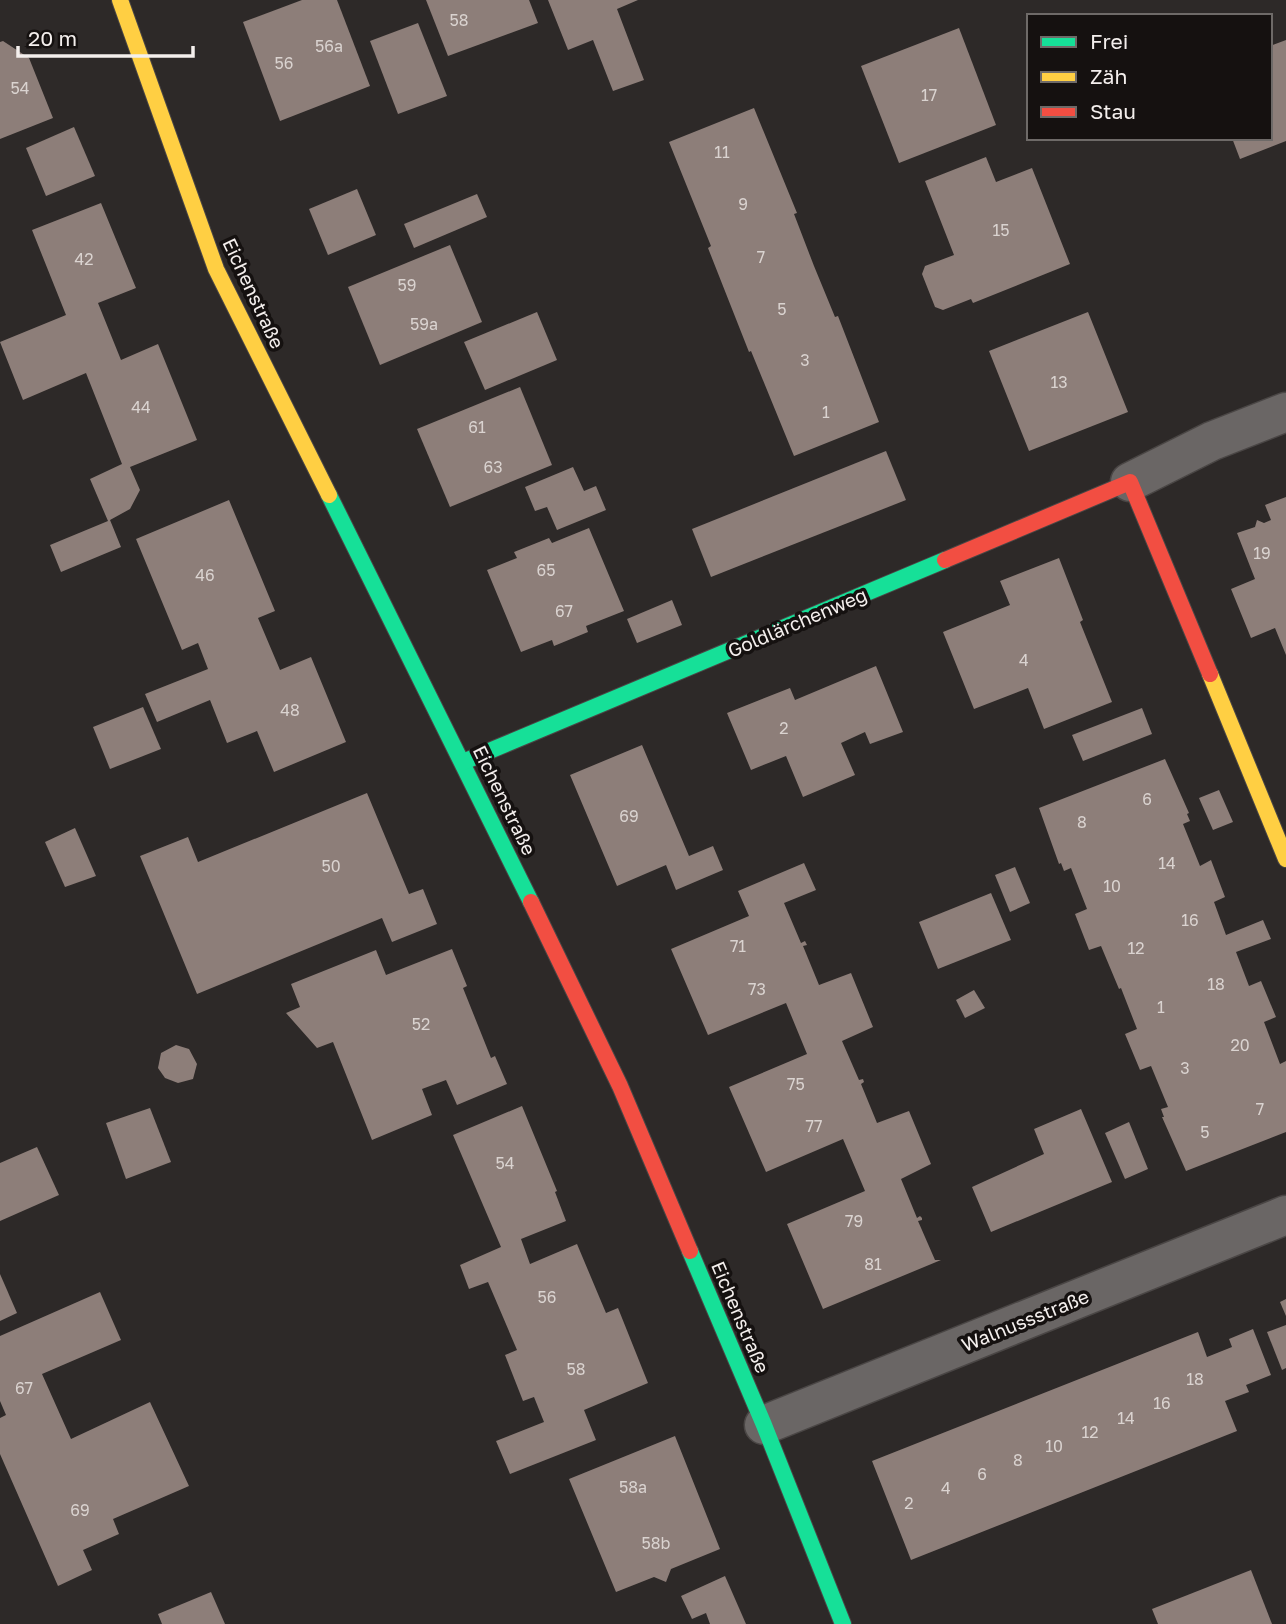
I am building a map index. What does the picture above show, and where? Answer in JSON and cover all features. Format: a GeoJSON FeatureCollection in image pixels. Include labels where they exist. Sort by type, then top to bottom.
{"type":"FeatureCollection","features":[{"type":"Feature","properties":{"kind":"street","name":"Eichenstraße"},"geometry":{"type":"LineString","coordinates":[[120,0],[216,270],[463,762],[620,1086],[764,1425],[843,1624]]}},
{"type":"Feature","properties":{"kind":"street","name":"Goldlärchenweg"},"geometry":{"type":"LineString","coordinates":[[463,762],[1130,482],[1212,441],[1286,412]]}},
{"type":"Feature","properties":{"kind":"street"},"geometry":{"type":"LineString","coordinates":[[1130,482],[1286,859]]}},
{"type":"Feature","properties":{"kind":"street","name":"Walnussstraße"},"geometry":{"type":"LineString","coordinates":[[764,1425],[1286,1215]]}},
{"type":"Feature","properties":{"kind":"building"},"geometry":{"type":"Polygon","coordinates":[[[302,0],[337,0],[370,86],[280,121],[243,22],[302,0]]]}},
{"type":"Feature","properties":{"kind":"building"},"geometry":{"type":"Polygon","coordinates":[[[426,0],[529,0],[538,23],[448,56],[426,0]]]}},
{"type":"Feature","properties":{"kind":"building"},"geometry":{"type":"Polygon","coordinates":[[[548,0],[638,0],[617,9],[644,80],[613,91],[593,40],[568,50],[548,0]]]}},
{"type":"Feature","properties":{"kind":"building"},"geometry":{"type":"Polygon","coordinates":[[[418,23],[447,96],[398,114],[370,41],[418,23]]]}},
{"type":"Feature","properties":{"kind":"building"},"geometry":{"type":"Polygon","coordinates":[[[959,28],[996,125],[899,163],[861,66],[959,28]]]}},
{"type":"Feature","properties":{"kind":"building"},"geometry":{"type":"Polygon","coordinates":[[[1286,40],[1286,141],[1240,159],[1233,140],[1272,140],[1272,45],[1286,40]]]}},
{"type":"Feature","properties":{"kind":"building"},"geometry":{"type":"Polygon","coordinates":[[[3,41],[29,58],[53,118],[0,139],[0,42],[3,41]]]}},
{"type":"Feature","properties":{"kind":"building"},"geometry":{"type":"Polygon","coordinates":[[[754,108],[797,213],[794,214],[814,266],[835,317],[838,316],[879,422],[794,456],[751,351],[749,352],[708,248],[711,246],[669,142],[754,108]]]}},
{"type":"Feature","properties":{"kind":"building"},"geometry":{"type":"Polygon","coordinates":[[[74,127],[95,176],[46,196],[26,148],[74,127]]]}},
{"type":"Feature","properties":{"kind":"building"},"geometry":{"type":"Polygon","coordinates":[[[986,157],[996,182],[1032,168],[1070,264],[973,303],[971,299],[943,310],[935,307],[922,274],[925,266],[954,255],[925,181],[986,157]]]}},
{"type":"Feature","properties":{"kind":"building"},"geometry":{"type":"Polygon","coordinates":[[[357,189],[376,235],[328,255],[309,209],[357,189]]]}},
{"type":"Feature","properties":{"kind":"building"},"geometry":{"type":"Polygon","coordinates":[[[477,194],[487,217],[414,248],[404,224],[477,194]]]}},
{"type":"Feature","properties":{"kind":"building"},"geometry":{"type":"Polygon","coordinates":[[[101,203],[136,288],[98,303],[121,360],[158,344],[197,440],[130,467],[140,490],[130,509],[110,520],[121,547],[61,572],[50,545],[108,521],[90,479],[122,464],[86,373],[23,400],[0,342],[66,315],[32,230],[101,203]]]}},
{"type":"Feature","properties":{"kind":"building"},"geometry":{"type":"Polygon","coordinates":[[[450,245],[482,322],[380,365],[348,287],[450,245]]]}},
{"type":"Feature","properties":{"kind":"building"},"geometry":{"type":"Polygon","coordinates":[[[537,312],[557,360],[485,390],[464,342],[537,312]]]}},
{"type":"Feature","properties":{"kind":"building"},"geometry":{"type":"Polygon","coordinates":[[[1088,312],[1128,412],[1029,451],[989,351],[1088,312]]]}},
{"type":"Feature","properties":{"kind":"building"},"geometry":{"type":"Polygon","coordinates":[[[520,387],[552,465],[450,507],[417,429],[520,387]]]}},
{"type":"Feature","properties":{"kind":"building"},"geometry":{"type":"Polygon","coordinates":[[[886,451],[906,500],[711,577],[692,529],[886,451]]]}},
{"type":"Feature","properties":{"kind":"building"},"geometry":{"type":"Polygon","coordinates":[[[573,467],[584,491],[596,486],[606,510],[557,530],[547,507],[535,511],[525,487],[573,467]]]}},
{"type":"Feature","properties":{"kind":"building"},"geometry":{"type":"Polygon","coordinates":[[[1286,497],[1286,655],[1275,628],[1251,638],[1231,589],[1255,579],[1237,533],[1255,527],[1257,520],[1264,523],[1271,520],[1265,505],[1286,497]]]}},
{"type":"Feature","properties":{"kind":"building"},"geometry":{"type":"Polygon","coordinates":[[[229,500],[275,611],[258,618],[280,670],[311,657],[346,742],[274,772],[257,731],[227,743],[210,700],[157,722],[145,694],[208,669],[198,643],[182,650],[136,539],[229,500]]]}},
{"type":"Feature","properties":{"kind":"building"},"geometry":{"type":"Polygon","coordinates":[[[589,528],[624,611],[586,626],[588,632],[554,646],[552,640],[521,652],[487,570],[517,558],[514,552],[549,538],[552,543],[589,528]]]}},
{"type":"Feature","properties":{"kind":"building"},"geometry":{"type":"Polygon","coordinates":[[[1059,558],[1083,620],[1080,622],[1112,702],[1044,729],[1028,688],[974,709],[943,632],[1010,605],[1000,581],[1059,558]]]}},
{"type":"Feature","properties":{"kind":"building"},"geometry":{"type":"Polygon","coordinates":[[[672,600],[682,625],[637,643],[627,619],[672,600]]]}},
{"type":"Feature","properties":{"kind":"building"},"geometry":{"type":"Polygon","coordinates":[[[876,666],[903,732],[870,744],[865,732],[841,743],[855,775],[803,797],[786,756],[751,770],[727,713],[790,688],[795,700],[876,666]]]}},
{"type":"Feature","properties":{"kind":"building"},"geometry":{"type":"Polygon","coordinates":[[[143,707],[161,749],[110,769],[93,727],[143,707]]]}},
{"type":"Feature","properties":{"kind":"building"},"geometry":{"type":"Polygon","coordinates":[[[1142,708],[1152,734],[1083,761],[1072,735],[1142,708]]]}},
{"type":"Feature","properties":{"kind":"building"},"geometry":{"type":"Polygon","coordinates":[[[642,745],[689,856],[713,846],[723,870],[676,890],[666,865],[617,886],[570,775],[642,745]]]}},
{"type":"Feature","properties":{"kind":"building"},"geometry":{"type":"Polygon","coordinates":[[[1165,759],[1189,813],[1187,814],[1190,821],[1183,824],[1200,866],[1211,860],[1225,897],[1214,902],[1226,935],[1263,920],[1271,939],[1236,952],[1249,986],[1261,981],[1276,1017],[1264,1022],[1280,1064],[1286,1061],[1286,1132],[1186,1171],[1162,1117],[1161,1109],[1168,1107],[1151,1066],[1140,1070],[1125,1034],[1137,1029],[1121,988],[1119,989],[1101,946],[1089,950],[1075,914],[1087,909],[1071,868],[1064,871],[1061,863],[1059,864],[1039,808],[1165,759]]]}},
{"type":"Feature","properties":{"kind":"building"},"geometry":{"type":"Polygon","coordinates":[[[1219,790],[1233,822],[1213,830],[1199,798],[1219,790]]]}},
{"type":"Feature","properties":{"kind":"building"},"geometry":{"type":"Polygon","coordinates":[[[367,793],[409,894],[423,889],[437,924],[392,942],[382,918],[197,994],[140,856],[188,837],[198,862],[367,793]]]}},
{"type":"Feature","properties":{"kind":"building"},"geometry":{"type":"Polygon","coordinates":[[[75,828],[96,876],[65,887],[45,842],[75,828]]]}},
{"type":"Feature","properties":{"kind":"building"},"geometry":{"type":"Polygon","coordinates":[[[804,863],[816,890],[784,903],[801,943],[805,941],[807,945],[803,946],[819,985],[851,973],[873,1027],[842,1041],[859,1080],[863,1079],[861,1084],[877,1123],[909,1111],[931,1164],[901,1179],[917,1218],[922,1218],[918,1221],[935,1260],[941,1260],[823,1309],[787,1224],[865,1191],[843,1139],[766,1172],[729,1087],[807,1054],[786,1003],[708,1035],[671,949],[749,916],[738,891],[804,863]]]}},
{"type":"Feature","properties":{"kind":"building"},"geometry":{"type":"Polygon","coordinates":[[[1015,867],[1030,903],[1010,912],[995,875],[1015,867]]]}},
{"type":"Feature","properties":{"kind":"building"},"geometry":{"type":"Polygon","coordinates":[[[991,893],[1011,940],[938,969],[919,922],[991,893]]]}},
{"type":"Feature","properties":{"kind":"building"},"geometry":{"type":"Polygon","coordinates":[[[452,949],[467,986],[463,988],[491,1058],[495,1056],[507,1084],[457,1105],[446,1080],[422,1089],[432,1115],[372,1140],[333,1042],[317,1048],[286,1013],[300,1007],[291,984],[376,950],[386,975],[452,949]]]}},
{"type":"Feature","properties":{"kind":"building"},"geometry":{"type":"Polygon","coordinates":[[[974,990],[985,1008],[965,1018],[956,1000],[974,990]]]}},
{"type":"Feature","properties":{"kind":"building"},"geometry":{"type":"Polygon","coordinates":[[[176,1045],[189,1049],[197,1064],[193,1079],[178,1083],[165,1078],[158,1068],[161,1053],[176,1045]]]}},
{"type":"Feature","properties":{"kind":"building"},"geometry":{"type":"Polygon","coordinates":[[[522,1106],[557,1191],[555,1192],[566,1221],[521,1239],[530,1264],[577,1244],[606,1313],[618,1308],[648,1383],[584,1410],[596,1440],[510,1474],[496,1441],[544,1422],[534,1397],[523,1401],[505,1355],[517,1350],[488,1282],[469,1289],[460,1265],[501,1247],[453,1135],[522,1106]]]}},
{"type":"Feature","properties":{"kind":"building"},"geometry":{"type":"Polygon","coordinates":[[[150,1108],[171,1162],[126,1179],[106,1123],[150,1108]]]}},
{"type":"Feature","properties":{"kind":"building"},"geometry":{"type":"Polygon","coordinates":[[[1081,1109],[1112,1182],[991,1232],[972,1187],[1044,1154],[1034,1129],[1081,1109]]]}},
{"type":"Feature","properties":{"kind":"building"},"geometry":{"type":"Polygon","coordinates":[[[1129,1122],[1148,1169],[1125,1179],[1105,1133],[1129,1122]]]}},
{"type":"Feature","properties":{"kind":"building"},"geometry":{"type":"Polygon","coordinates":[[[37,1147],[59,1195],[0,1221],[0,1163],[37,1147]]]}},
{"type":"Feature","properties":{"kind":"building"},"geometry":{"type":"Polygon","coordinates":[[[0,1274],[17,1313],[0,1321],[0,1274]]]}},
{"type":"Feature","properties":{"kind":"building"},"geometry":{"type":"Polygon","coordinates":[[[100,1292],[121,1340],[42,1374],[71,1439],[150,1402],[189,1486],[113,1519],[119,1534],[83,1550],[92,1570],[58,1586],[0,1454],[0,1418],[6,1415],[0,1401],[0,1336],[100,1292]]]}},
{"type":"Feature","properties":{"kind":"building"},"geometry":{"type":"Polygon","coordinates":[[[1286,1299],[1286,1316],[1280,1302],[1286,1299]]]}},
{"type":"Feature","properties":{"kind":"building"},"geometry":{"type":"Polygon","coordinates":[[[1286,1325],[1286,1368],[1282,1370],[1267,1332],[1286,1325]]]}},
{"type":"Feature","properties":{"kind":"building"},"geometry":{"type":"Polygon","coordinates":[[[1253,1329],[1271,1375],[1246,1385],[1249,1392],[1225,1401],[1237,1431],[911,1560],[872,1461],[1198,1332],[1207,1357],[1232,1347],[1229,1339],[1253,1329]]]}},
{"type":"Feature","properties":{"kind":"building"},"geometry":{"type":"Polygon","coordinates":[[[675,1436],[720,1549],[671,1569],[666,1582],[654,1577],[616,1592],[569,1479],[675,1436]]]}},
{"type":"Feature","properties":{"kind":"building"},"geometry":{"type":"Polygon","coordinates":[[[1251,1570],[1272,1624],[1158,1624],[1152,1609],[1251,1570]]]}},
{"type":"Feature","properties":{"kind":"building"},"geometry":{"type":"Polygon","coordinates":[[[725,1576],[746,1624],[710,1624],[706,1613],[692,1619],[681,1596],[725,1576]]]}},
{"type":"Feature","properties":{"kind":"building"},"geometry":{"type":"Polygon","coordinates":[[[211,1592],[225,1624],[162,1624],[158,1614],[211,1592]]]}},
{"type":"Feature","properties":{"kind":"traffic: fast"},"geometry":{"type":"LineString","coordinates":[[329,495],[531,902]]}},
{"type":"Feature","properties":{"kind":"traffic: fast"},"geometry":{"type":"LineString","coordinates":[[463,762],[945,560]]}},
{"type":"Feature","properties":{"kind":"traffic: fast"},"geometry":{"type":"LineString","coordinates":[[690,1251],[764,1425],[843,1624]]}},
{"type":"Feature","properties":{"kind":"traffic: slow"},"geometry":{"type":"LineString","coordinates":[[120,0],[216,269],[329,495]]}},
{"type":"Feature","properties":{"kind":"traffic: slow"},"geometry":{"type":"LineString","coordinates":[[1210,674],[1286,859]]}},
{"type":"Feature","properties":{"kind":"traffic: jam"},"geometry":{"type":"LineString","coordinates":[[945,560],[1130,482],[1210,674]]}},
{"type":"Feature","properties":{"kind":"traffic: jam"},"geometry":{"type":"LineString","coordinates":[[531,902],[620,1086],[690,1251]]}}]}
